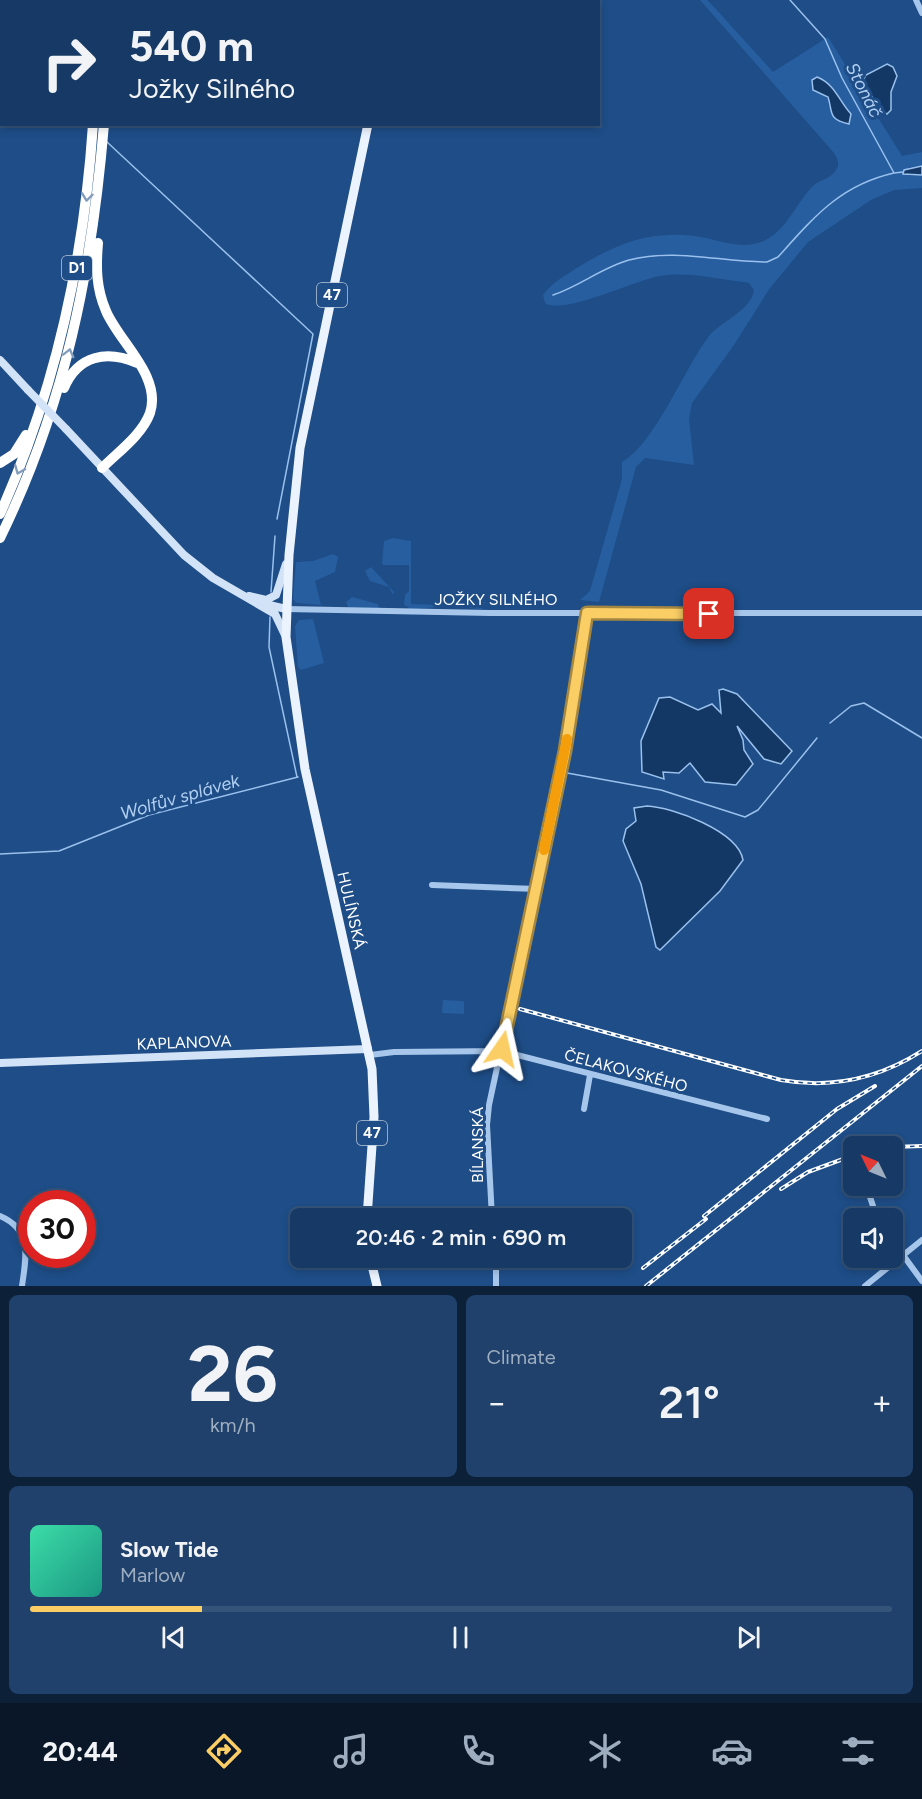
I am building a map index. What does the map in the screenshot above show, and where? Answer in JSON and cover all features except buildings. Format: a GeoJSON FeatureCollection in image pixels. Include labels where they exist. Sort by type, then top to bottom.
{"type":"FeatureCollection","features":[{"type":"Feature","properties":{"kind":"highway","name":"D1"},"geometry":{"type":"LineString","coordinates":[[0,514],[46,395],[76,278],[92,139],[100,126]]}},
{"type":"Feature","properties":{"kind":"highway","name":"D1"},"geometry":{"type":"LineString","coordinates":[[46,429],[79,312],[98,192],[102,152],[100,126]]}},
{"type":"Feature","properties":{"kind":"highway"},"geometry":{"type":"LineString","coordinates":[[98,192],[101,205],[97,285],[106,312],[138,363],[153,394],[150,413],[141,428],[102,468]]}},
{"type":"Feature","properties":{"kind":"highway","name":"D1"},"geometry":{"type":"LineString","coordinates":[[0,538],[65,385],[80,365],[93,357],[106,354],[138,363]]}},
{"type":"Feature","properties":{"kind":"highway","name":"D1"},"geometry":{"type":"LineString","coordinates":[[0,463],[21,446],[38,406],[46,395]]}},
{"type":"Feature","properties":{"kind":"main road","name":"47"},"geometry":{"type":"LineString","coordinates":[[286,609],[289,555],[303,431],[368,126]]}},
{"type":"Feature","properties":{"kind":"main road","name":"HULÍNSKÁ"},"geometry":{"type":"LineString","coordinates":[[286,609],[286,637],[305,769],[374,1083],[368,1208]]}},
{"type":"Feature","properties":{"kind":"main road"},"geometry":{"type":"LineString","coordinates":[[373,1268],[377,1286]]}},
{"type":"Feature","properties":{"kind":"street"},"geometry":{"type":"LineString","coordinates":[[916,0],[922,13]]}},
{"type":"Feature","properties":{"kind":"street"},"geometry":{"type":"LineString","coordinates":[[0,360],[184,555],[234,591],[275,614],[286,637]]}},
{"type":"Feature","properties":{"kind":"street"},"geometry":{"type":"LineString","coordinates":[[234,591],[263,600],[272,599],[280,589],[289,555]]}},
{"type":"Feature","properties":{"kind":"street"},"geometry":{"type":"LineString","coordinates":[[234,591],[286,609]]}},
{"type":"Feature","properties":{"kind":"street","name":"JOŽKY SILNÉHO"},"geometry":{"type":"LineString","coordinates":[[286,609],[587,613],[922,613]]}},
{"type":"Feature","properties":{"kind":"street","name":"BÍLANSKÁ"},"geometry":{"type":"LineString","coordinates":[[491,1208],[487,1125],[572,716],[587,613]]}},
{"type":"Feature","properties":{"kind":"street"},"geometry":{"type":"LineString","coordinates":[[432,885],[537,889]]}},
{"type":"Feature","properties":{"kind":"street","name":"ČELAKOVSKÉHO"},"geometry":{"type":"LineString","coordinates":[[369,1052],[502,1051],[767,1119]]}},
{"type":"Feature","properties":{"kind":"street","name":"KAPLANOVA"},"geometry":{"type":"LineString","coordinates":[[0,1063],[369,1052]]}},
{"type":"Feature","properties":{"kind":"street"},"geometry":{"type":"LineString","coordinates":[[584,1109],[590,1075]]}},
{"type":"Feature","properties":{"kind":"street"},"geometry":{"type":"LineString","coordinates":[[0,1216],[16,1226],[26,1241],[22,1286]]}},
{"type":"Feature","properties":{"kind":"street"},"geometry":{"type":"LineString","coordinates":[[922,1240],[903,1255],[922,1281]]}},
{"type":"Feature","properties":{"kind":"street"},"geometry":{"type":"LineString","coordinates":[[496,1268],[496,1286]]}},
{"type":"Feature","properties":{"kind":"street"},"geometry":{"type":"LineString","coordinates":[[865,1286],[883,1268]]}},
{"type":"Feature","properties":{"kind":"shaded area"},"geometry":{"type":"Polygon","coordinates":[[[700,0],[707,0],[773,72],[828,37],[902,156],[922,152],[922,166],[909,167],[909,176],[922,175],[922,188],[894,190],[871,200],[808,242],[770,288],[734,345],[692,403],[689,419],[694,465],[645,458],[636,467],[599,602],[580,600],[590,591],[622,479],[622,462],[646,439],[709,336],[742,310],[752,297],[754,290],[749,283],[680,274],[648,279],[567,305],[545,303],[543,295],[558,280],[589,260],[617,246],[646,237],[695,236],[742,245],[768,239],[783,226],[814,185],[834,173],[838,164],[834,153],[700,0]],[[834,89],[822,94],[830,101],[828,107],[840,103],[834,89]]]}},
{"type":"Feature","properties":{"kind":"shaded area"},"geometry":{"type":"Polygon","coordinates":[[[887,64],[893,67],[897,76],[891,92],[891,110],[887,114],[878,107],[863,81],[866,75],[887,64]]]}},
{"type":"Feature","properties":{"kind":"shaded area"},"geometry":{"type":"Polygon","coordinates":[[[817,77],[833,88],[851,114],[849,124],[837,120],[832,114],[828,97],[813,90],[812,80],[817,77]]]}},
{"type":"Feature","properties":{"kind":"shaded area"},"geometry":{"type":"Polygon","coordinates":[[[922,166],[922,175],[903,174],[904,170],[922,166]]]}},
{"type":"Feature","properties":{"kind":"shaded area"},"geometry":{"type":"Polygon","coordinates":[[[393,538],[411,541],[411,604],[440,605],[440,607],[411,609],[404,605],[405,595],[409,591],[409,565],[383,565],[382,563],[384,541],[393,538]]]}},
{"type":"Feature","properties":{"kind":"shaded area"},"geometry":{"type":"Polygon","coordinates":[[[333,554],[338,557],[335,572],[315,581],[321,605],[296,603],[293,599],[296,562],[313,561],[333,554]]]}},
{"type":"Feature","properties":{"kind":"shaded area"},"geometry":{"type":"Polygon","coordinates":[[[371,567],[394,592],[393,595],[389,587],[370,581],[365,571],[371,567]]]}},
{"type":"Feature","properties":{"kind":"shaded area"},"geometry":{"type":"Polygon","coordinates":[[[352,597],[378,604],[379,608],[349,609],[346,602],[352,597]]]}},
{"type":"Feature","properties":{"kind":"shaded area"},"geometry":{"type":"Polygon","coordinates":[[[481,601],[485,602],[482,609],[454,607],[454,605],[481,605],[481,601]]]}},
{"type":"Feature","properties":{"kind":"shaded area"},"geometry":{"type":"Polygon","coordinates":[[[313,619],[324,663],[301,670],[298,667],[295,626],[299,620],[313,619]]]}},
{"type":"Feature","properties":{"kind":"shaded area"},"geometry":{"type":"Polygon","coordinates":[[[723,689],[737,694],[792,751],[781,764],[764,759],[737,726],[743,740],[744,750],[753,764],[736,785],[705,782],[690,763],[679,773],[663,772],[664,779],[642,772],[641,741],[659,698],[670,697],[698,710],[712,704],[721,713],[719,690],[723,689]]]}},
{"type":"Feature","properties":{"kind":"shaded area"},"geometry":{"type":"Polygon","coordinates":[[[647,806],[687,816],[717,830],[738,849],[743,860],[720,891],[660,950],[656,947],[641,884],[623,841],[626,829],[636,821],[634,808],[647,806]]]}},
{"type":"Feature","properties":{"kind":"shaded area"},"geometry":{"type":"Polygon","coordinates":[[[443,1000],[464,1001],[464,1014],[442,1013],[443,1000]]]}},
{"type":"Feature","properties":{"kind":"waterway","name":"Stonáč"},"geometry":{"type":"LineString","coordinates":[[790,0],[825,39],[842,78],[894,173],[903,172]]}},
{"type":"Feature","properties":{"kind":"waterway"},"geometry":{"type":"LineString","coordinates":[[107,142],[313,334],[277,519]]}},
{"type":"Feature","properties":{"kind":"waterway"},"geometry":{"type":"LineString","coordinates":[[553,295],[619,263],[646,257],[680,255],[767,262],[778,257],[816,216],[843,195],[875,178],[894,173]]}},
{"type":"Feature","properties":{"kind":"waterway"},"geometry":{"type":"LineString","coordinates":[[271,592],[275,536]]}},
{"type":"Feature","properties":{"kind":"waterway"},"geometry":{"type":"LineString","coordinates":[[270,617],[269,647],[297,777]]}},
{"type":"Feature","properties":{"kind":"waterway","name":"Wolfův splávek"},"geometry":{"type":"LineString","coordinates":[[830,723],[851,706],[864,703],[922,738]]}},
{"type":"Feature","properties":{"kind":"waterway","name":"Wolfův splávek"},"geometry":{"type":"LineString","coordinates":[[567,773],[661,790],[745,817],[758,810],[817,738]]}},
{"type":"Feature","properties":{"kind":"waterway","name":"Wolfův splávek"},"geometry":{"type":"LineString","coordinates":[[0,854],[59,851],[149,815],[298,777]]}},
{"type":"Feature","properties":{"kind":"railway"},"geometry":{"type":"LineString","coordinates":[[520,1009],[781,1080],[800,1082],[836,1082],[871,1075],[889,1069],[922,1051]]}},
{"type":"Feature","properties":{"kind":"railway"},"geometry":{"type":"LineString","coordinates":[[646,1286],[922,1066]]}},
{"type":"Feature","properties":{"kind":"railway"},"geometry":{"type":"LineString","coordinates":[[704,1216],[837,1109],[875,1086]]}},
{"type":"Feature","properties":{"kind":"railway"},"geometry":{"type":"LineString","coordinates":[[903,1147],[922,1146]]}},
{"type":"Feature","properties":{"kind":"railway"},"geometry":{"type":"LineString","coordinates":[[781,1189],[808,1172],[843,1159]]}},
{"type":"Feature","properties":{"kind":"railway"},"geometry":{"type":"LineString","coordinates":[[643,1268],[706,1219]]}},
{"type":"Feature","properties":{"kind":"slow traffic"},"geometry":{"type":"LineString","coordinates":[[544,850],[567,739]]}},
{"type":"Feature","properties":{"kind":"route"},"geometry":{"type":"LineString","coordinates":[[502,1049],[565,751],[587,613],[709,614]]}}]}
